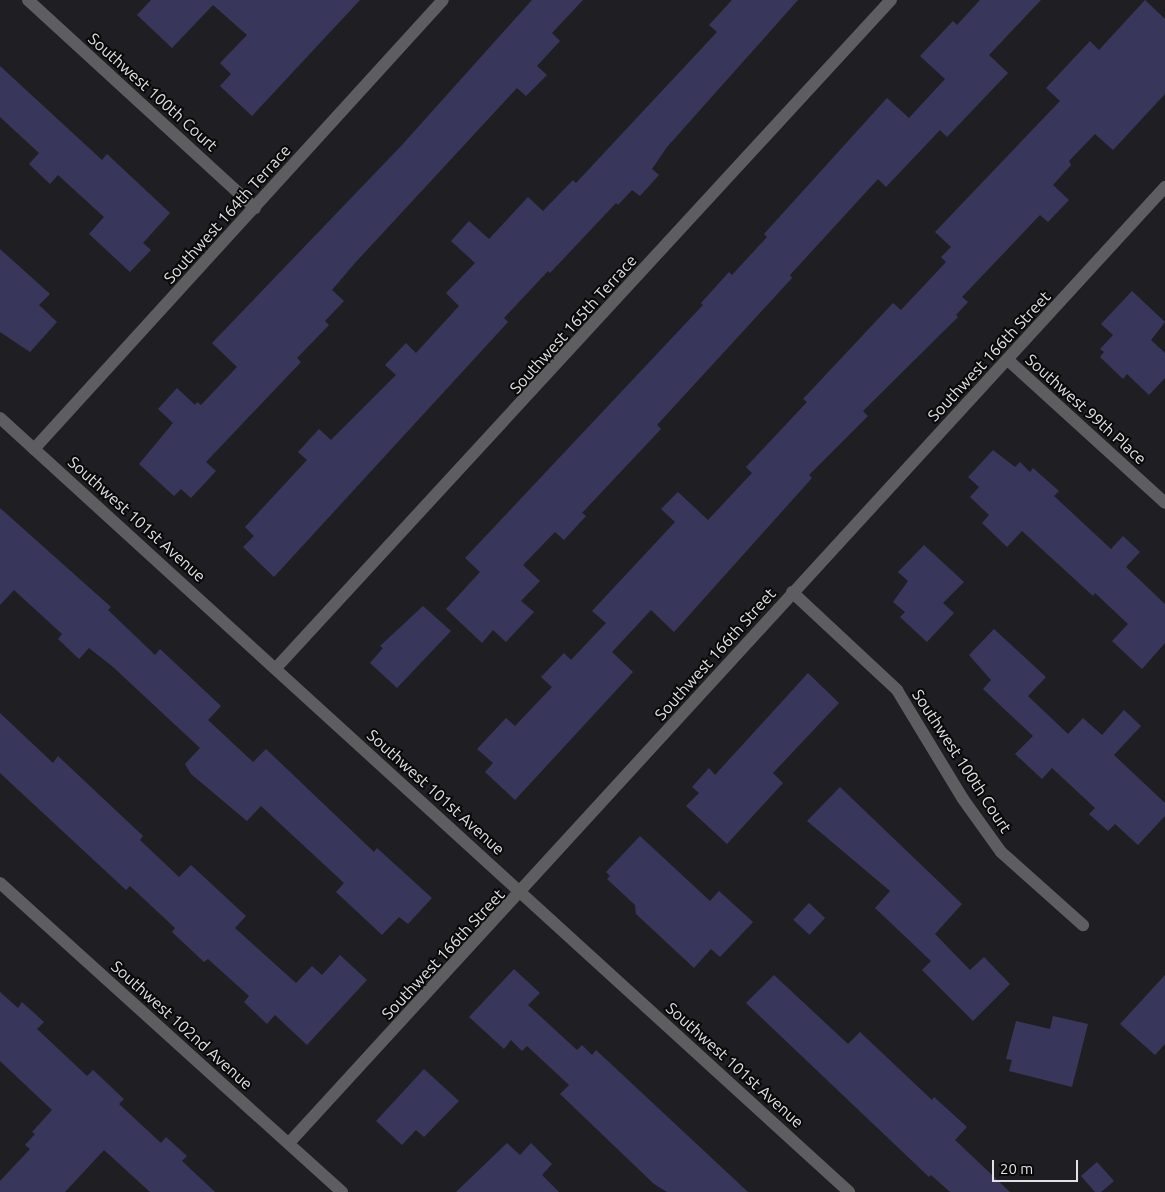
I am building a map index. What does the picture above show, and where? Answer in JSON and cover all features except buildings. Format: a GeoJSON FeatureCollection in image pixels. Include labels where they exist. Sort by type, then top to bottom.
{"type":"FeatureCollection","features":[{"type":"Feature","properties":{"kind":"street","name":"Southwest 100th Court"},"geometry":{"type":"LineString","coordinates":[[28,0],[255,208]]}},
{"type":"Feature","properties":{"kind":"street","name":"Southwest 164th Terrace"},"geometry":{"type":"LineString","coordinates":[[34,449],[443,0]]}},
{"type":"Feature","properties":{"kind":"street","name":"Southwest 165th Terrace"},"geometry":{"type":"LineString","coordinates":[[276,668],[891,0]]}},
{"type":"Feature","properties":{"kind":"street","name":"Southwest 166th Street"},"geometry":{"type":"LineString","coordinates":[[289,1143],[522,892],[792,592],[1008,360],[1165,187]]}},
{"type":"Feature","properties":{"kind":"street","name":"Southwest 99th Place"},"geometry":{"type":"LineString","coordinates":[[1008,360],[1165,503]]}},
{"type":"Feature","properties":{"kind":"street","name":"Southwest 101st Avenue"},"geometry":{"type":"LineString","coordinates":[[0,418],[849,1192]]}},
{"type":"Feature","properties":{"kind":"street","name":"Southwest 100th Court"},"geometry":{"type":"LineString","coordinates":[[792,592],[897,690],[963,799],[1002,852],[1083,925]]}},
{"type":"Feature","properties":{"kind":"street","name":"Southwest 102nd Avenue"},"geometry":{"type":"LineString","coordinates":[[0,883],[342,1192]]}}]}
